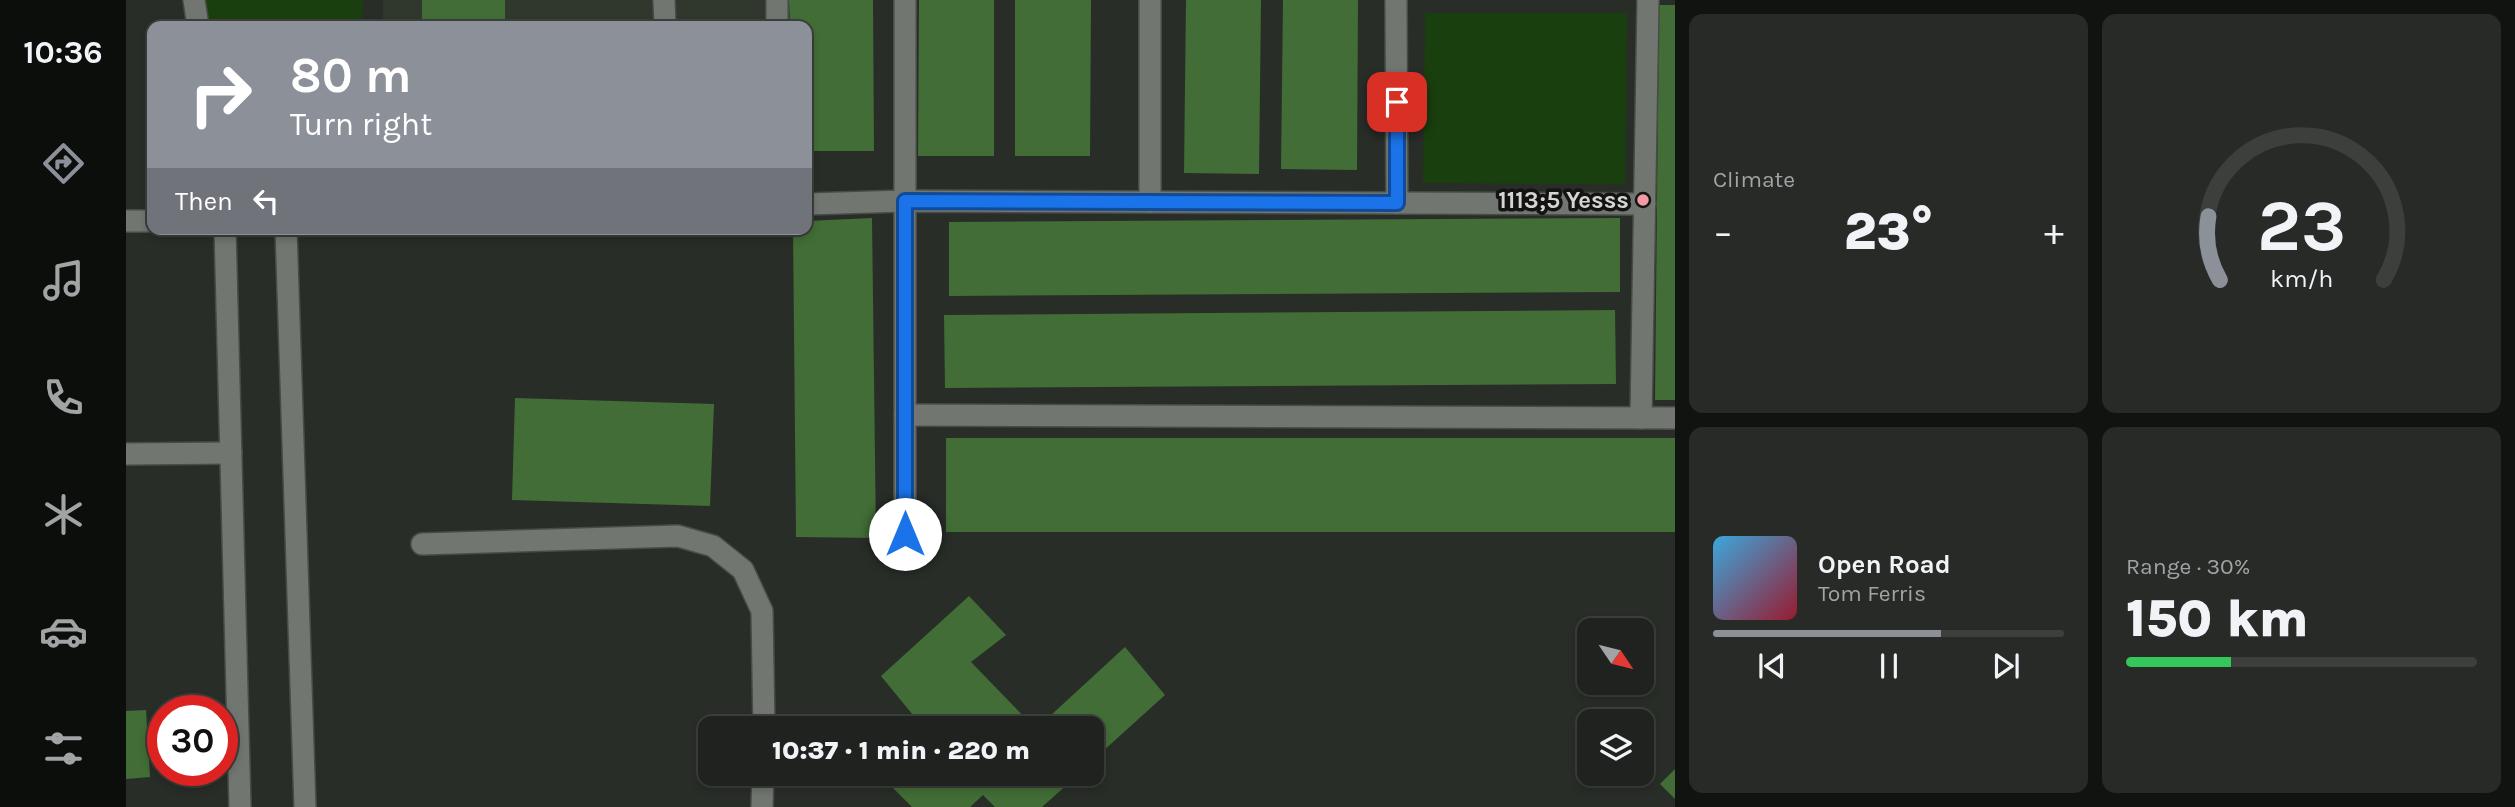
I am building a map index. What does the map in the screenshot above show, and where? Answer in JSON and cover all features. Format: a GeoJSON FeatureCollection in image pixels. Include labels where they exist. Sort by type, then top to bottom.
{"type":"FeatureCollection","features":[{"type":"Feature","properties":{"kind":"street"},"geometry":{"type":"LineString","coordinates":[[194,0],[197,21]]}},
{"type":"Feature","properties":{"kind":"street"},"geometry":{"type":"LineString","coordinates":[[664,0],[665,21]]}},
{"type":"Feature","properties":{"kind":"street"},"geometry":{"type":"LineString","coordinates":[[778,0],[778,21]]}},
{"type":"Feature","properties":{"kind":"street"},"geometry":{"type":"LineString","coordinates":[[905,0],[905,534]]}},
{"type":"Feature","properties":{"kind":"street"},"geometry":{"type":"LineString","coordinates":[[1150,0],[1150,202]]}},
{"type":"Feature","properties":{"kind":"street"},"geometry":{"type":"LineString","coordinates":[[1396,0],[1397,203]]}},
{"type":"Feature","properties":{"kind":"street"},"geometry":{"type":"LineString","coordinates":[[1641,418],[1648,0]]}},
{"type":"Feature","properties":{"kind":"street"},"geometry":{"type":"LineString","coordinates":[[812,204],[905,201],[1644,204]]}},
{"type":"Feature","properties":{"kind":"street"},"geometry":{"type":"LineString","coordinates":[[126,221],[147,220]]}},
{"type":"Feature","properties":{"kind":"street"},"geometry":{"type":"LineString","coordinates":[[225,235],[240,807]]}},
{"type":"Feature","properties":{"kind":"street"},"geometry":{"type":"LineString","coordinates":[[286,235],[305,807]]}},
{"type":"Feature","properties":{"kind":"street"},"geometry":{"type":"LineString","coordinates":[[905,415],[1675,418]]}},
{"type":"Feature","properties":{"kind":"street"},"geometry":{"type":"LineString","coordinates":[[126,454],[231,453]]}},
{"type":"Feature","properties":{"kind":"street"},"geometry":{"type":"LineString","coordinates":[[422,544],[678,536],[713,546],[743,570],[762,611],[764,716]]}},
{"type":"Feature","properties":{"kind":"street"},"geometry":{"type":"LineString","coordinates":[[762,807],[763,786]]}},
{"type":"Feature","properties":{"kind":"shaded area"},"geometry":{"type":"Polygon","coordinates":[[[383,0],[767,0],[767,21],[383,21],[383,0]]]}},
{"type":"Feature","properties":{"kind":"green space"},"geometry":{"type":"Polygon","coordinates":[[[186,0],[363,0],[362,21],[186,21],[186,0]]]}},
{"type":"Feature","properties":{"kind":"green space"},"geometry":{"type":"Polygon","coordinates":[[[1425,13],[1627,13],[1625,184],[1423,183],[1425,13]]]}},
{"type":"Feature","properties":{"kind":"building"},"geometry":{"type":"Polygon","coordinates":[[[422,0],[505,0],[505,21],[422,21],[422,0]]]}},
{"type":"Feature","properties":{"kind":"building"},"geometry":{"type":"Polygon","coordinates":[[[789,0],[873,0],[874,151],[812,151],[812,21],[790,21],[789,0]]]}},
{"type":"Feature","properties":{"kind":"building"},"geometry":{"type":"Polygon","coordinates":[[[919,0],[994,0],[994,156],[918,156],[919,0]]]}},
{"type":"Feature","properties":{"kind":"building"},"geometry":{"type":"Polygon","coordinates":[[[1015,0],[1091,0],[1090,156],[1015,156],[1015,0]]]}},
{"type":"Feature","properties":{"kind":"building"},"geometry":{"type":"Polygon","coordinates":[[[1186,0],[1261,0],[1259,174],[1184,173],[1186,0]]]}},
{"type":"Feature","properties":{"kind":"building"},"geometry":{"type":"Polygon","coordinates":[[[1283,0],[1358,0],[1357,170],[1281,169],[1283,0]]]}},
{"type":"Feature","properties":{"kind":"building"},"geometry":{"type":"Polygon","coordinates":[[[1659,5],[1675,5],[1675,400],[1655,400],[1659,5]]]}},
{"type":"Feature","properties":{"kind":"building"},"geometry":{"type":"Polygon","coordinates":[[[872,218],[876,538],[796,537],[793,235],[812,235],[812,221],[872,218]]]}},
{"type":"Feature","properties":{"kind":"building"},"geometry":{"type":"Polygon","coordinates":[[[1620,218],[1620,292],[949,296],[949,222],[1620,218]]]}},
{"type":"Feature","properties":{"kind":"building"},"geometry":{"type":"Polygon","coordinates":[[[1615,310],[1616,384],[945,388],[944,315],[1615,310]]]}},
{"type":"Feature","properties":{"kind":"building"},"geometry":{"type":"Polygon","coordinates":[[[515,398],[714,404],[710,506],[512,500],[515,398]]]}},
{"type":"Feature","properties":{"kind":"building"},"geometry":{"type":"Polygon","coordinates":[[[946,438],[1675,438],[1675,532],[946,532],[946,438]]]}},
{"type":"Feature","properties":{"kind":"building"},"geometry":{"type":"Polygon","coordinates":[[[969,596],[1006,635],[971,662],[1023,716],[914,716],[881,676],[969,596]]]}},
{"type":"Feature","properties":{"kind":"building"},"geometry":{"type":"Polygon","coordinates":[[[1125,647],[1165,695],[1104,750],[1104,716],[1050,716],[1125,647]]]}},
{"type":"Feature","properties":{"kind":"building"},"geometry":{"type":"Polygon","coordinates":[[[146,710],[147,777],[126,779],[126,711],[146,710]]]}},
{"type":"Feature","properties":{"kind":"building"},"geometry":{"type":"Polygon","coordinates":[[[1675,769],[1675,799],[1660,784],[1675,769]]]}},
{"type":"Feature","properties":{"kind":"building"},"geometry":{"type":"Polygon","coordinates":[[[891,786],[1066,786],[1042,807],[995,807],[983,795],[970,807],[912,807],[891,786]]]}},
{"type":"Feature","properties":{"kind":"place","name":"1113;5 Yesss"},"geometry":{"type":"Point","coordinates":[1643,200]}},
{"type":"Feature","properties":{"kind":"route"},"geometry":{"type":"LineString","coordinates":[[905,534],[905,201],[1397,203],[1397,102]]}}]}
